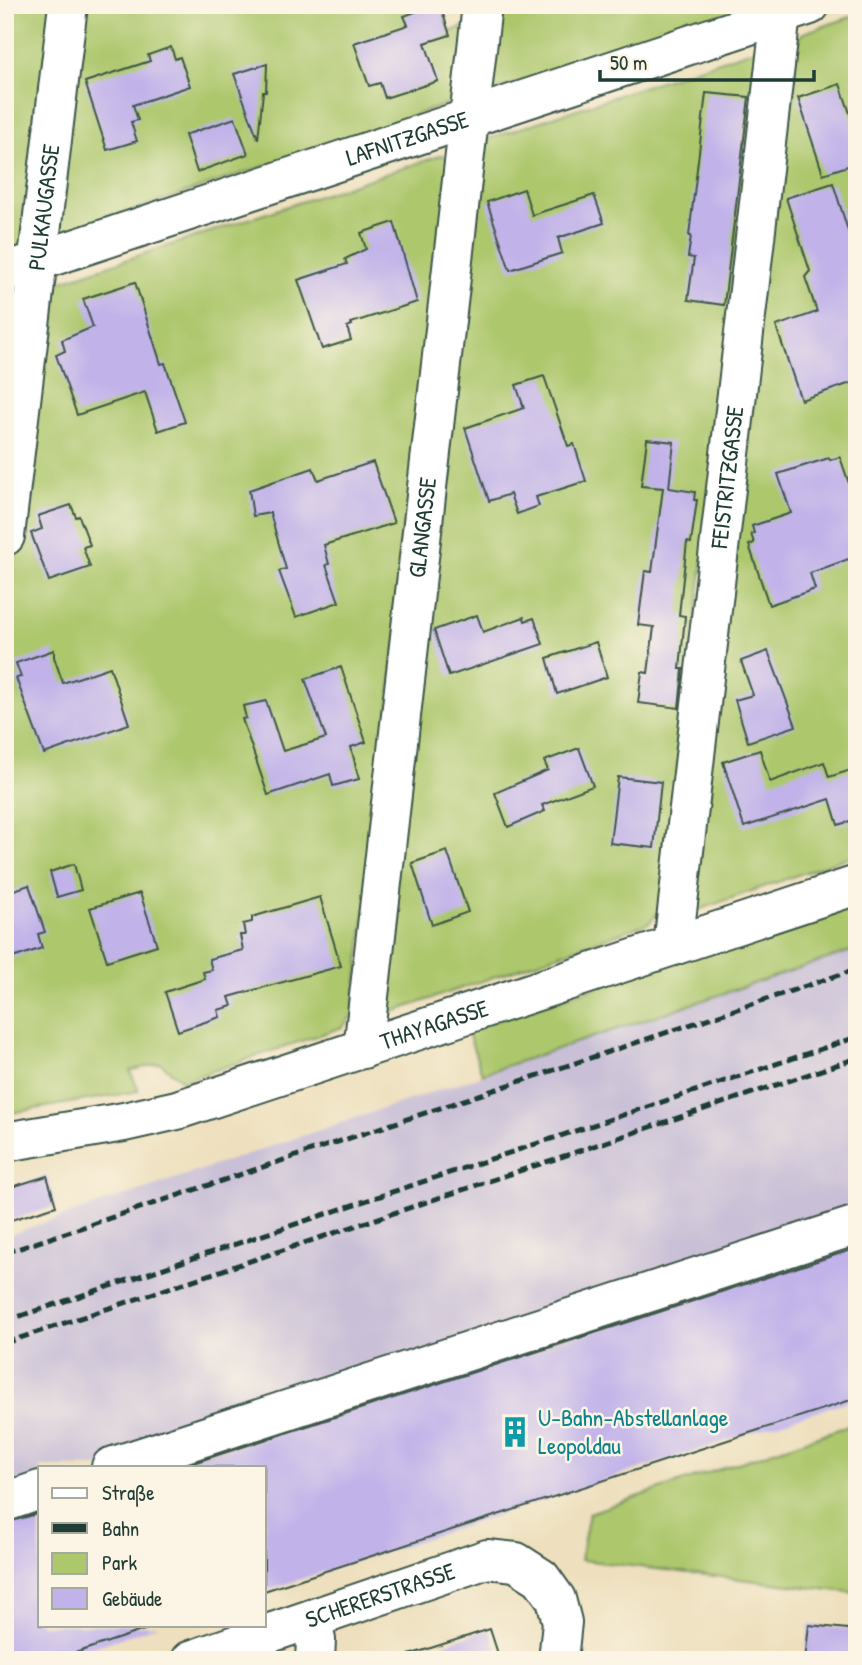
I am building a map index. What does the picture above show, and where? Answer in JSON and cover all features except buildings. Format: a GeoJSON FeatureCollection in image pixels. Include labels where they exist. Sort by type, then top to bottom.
{"type":"FeatureCollection","features":[{"type":"Feature","properties":{"kind":"street","name":"PULKAUGASSE"},"geometry":{"type":"LineString","coordinates":[[5,536],[22,267],[68,5]]}},
{"type":"Feature","properties":{"kind":"street","name":"GLANGASSE"},"geometry":{"type":"LineString","coordinates":[[363,1049],[482,5]]}},
{"type":"Feature","properties":{"kind":"street","name":"LAFNITZGASSE"},"geometry":{"type":"LineString","coordinates":[[22,267],[791,9]]}},
{"type":"Feature","properties":{"kind":"street","name":"FEISTRITZGASSE"},"geometry":{"type":"LineString","coordinates":[[673,946],[791,9]]}},
{"type":"Feature","properties":{"kind":"street","name":"THAYAGASSE"},"geometry":{"type":"LineString","coordinates":[[5,1142],[124,1122],[177,1110],[857,885]]}},
{"type":"Feature","properties":{"kind":"street"},"geometry":{"type":"LineString","coordinates":[[114,1466],[857,1225]]}},
{"type":"Feature","properties":{"kind":"street"},"geometry":{"type":"LineString","coordinates":[[5,1502],[38,1491]]}},
{"type":"Feature","properties":{"kind":"street","name":"SCHERERSTRASSE"},"geometry":{"type":"LineString","coordinates":[[191,1660],[487,1559],[516,1562],[541,1578],[556,1599],[562,1622],[558,1660]]}},
{"type":"Feature","properties":{"kind":"street"},"geometry":{"type":"LineString","coordinates":[[312,1619],[316,1660]]}},
{"type":"Feature","properties":{"kind":"shaded area"},"geometry":{"type":"Polygon","coordinates":[[[857,949],[857,1398],[266,1590],[266,1466],[38,1466],[38,1626],[157,1626],[54,1660],[5,1660],[5,1236],[857,949]]]}},
{"type":"Feature","properties":{"kind":"green space"},"geometry":{"type":"Polygon","coordinates":[[[5,5],[54,5],[27,234],[18,248],[5,252],[5,5]]]}},
{"type":"Feature","properties":{"kind":"green space"},"geometry":{"type":"Polygon","coordinates":[[[79,5],[440,5],[449,32],[469,25],[459,95],[447,104],[64,234],[53,226],[79,5]]]}},
{"type":"Feature","properties":{"kind":"green space"},"geometry":{"type":"Polygon","coordinates":[[[495,5],[752,5],[496,90],[486,84],[495,5]]]}},
{"type":"Feature","properties":{"kind":"green space"},"geometry":{"type":"Polygon","coordinates":[[[857,15],[857,854],[698,910],[687,903],[788,51],[803,33],[857,15]]]}},
{"type":"Feature","properties":{"kind":"green space"},"geometry":{"type":"Polygon","coordinates":[[[755,49],[764,56],[661,909],[649,923],[387,1014],[376,1005],[477,155],[488,139],[755,49]]]}},
{"type":"Feature","properties":{"kind":"green space"},"geometry":{"type":"Polygon","coordinates":[[[442,155],[452,161],[353,1014],[343,1027],[183,1081],[160,1063],[130,1071],[139,1091],[5,1114],[5,637],[43,299],[56,283],[442,155]]]}},
{"type":"Feature","properties":{"kind":"green space"},"geometry":{"type":"Polygon","coordinates":[[[9,297],[18,306],[5,417],[5,298],[9,297]]]}},
{"type":"Feature","properties":{"kind":"green space"},"geometry":{"type":"Polygon","coordinates":[[[857,899],[857,949],[482,1074],[467,1030],[857,899]]]}},
{"type":"Feature","properties":{"kind":"green space"},"geometry":{"type":"Polygon","coordinates":[[[857,1423],[857,1593],[580,1560],[589,1513],[857,1423]]]}},
{"type":"Feature","properties":{"kind":"railway"},"geometry":{"type":"LineString","coordinates":[[5,1253],[857,969]]}},
{"type":"Feature","properties":{"kind":"railway"},"geometry":{"type":"LineString","coordinates":[[5,1321],[857,1037]]}},
{"type":"Feature","properties":{"kind":"railway"},"geometry":{"type":"LineString","coordinates":[[5,1343],[857,1058]]}},
{"type":"Feature","properties":{"kind":"place","name":"U-Bahn-Abstellanlage Leopoldau"},"geometry":{"type":"Point","coordinates":[515,1432]}}]}
